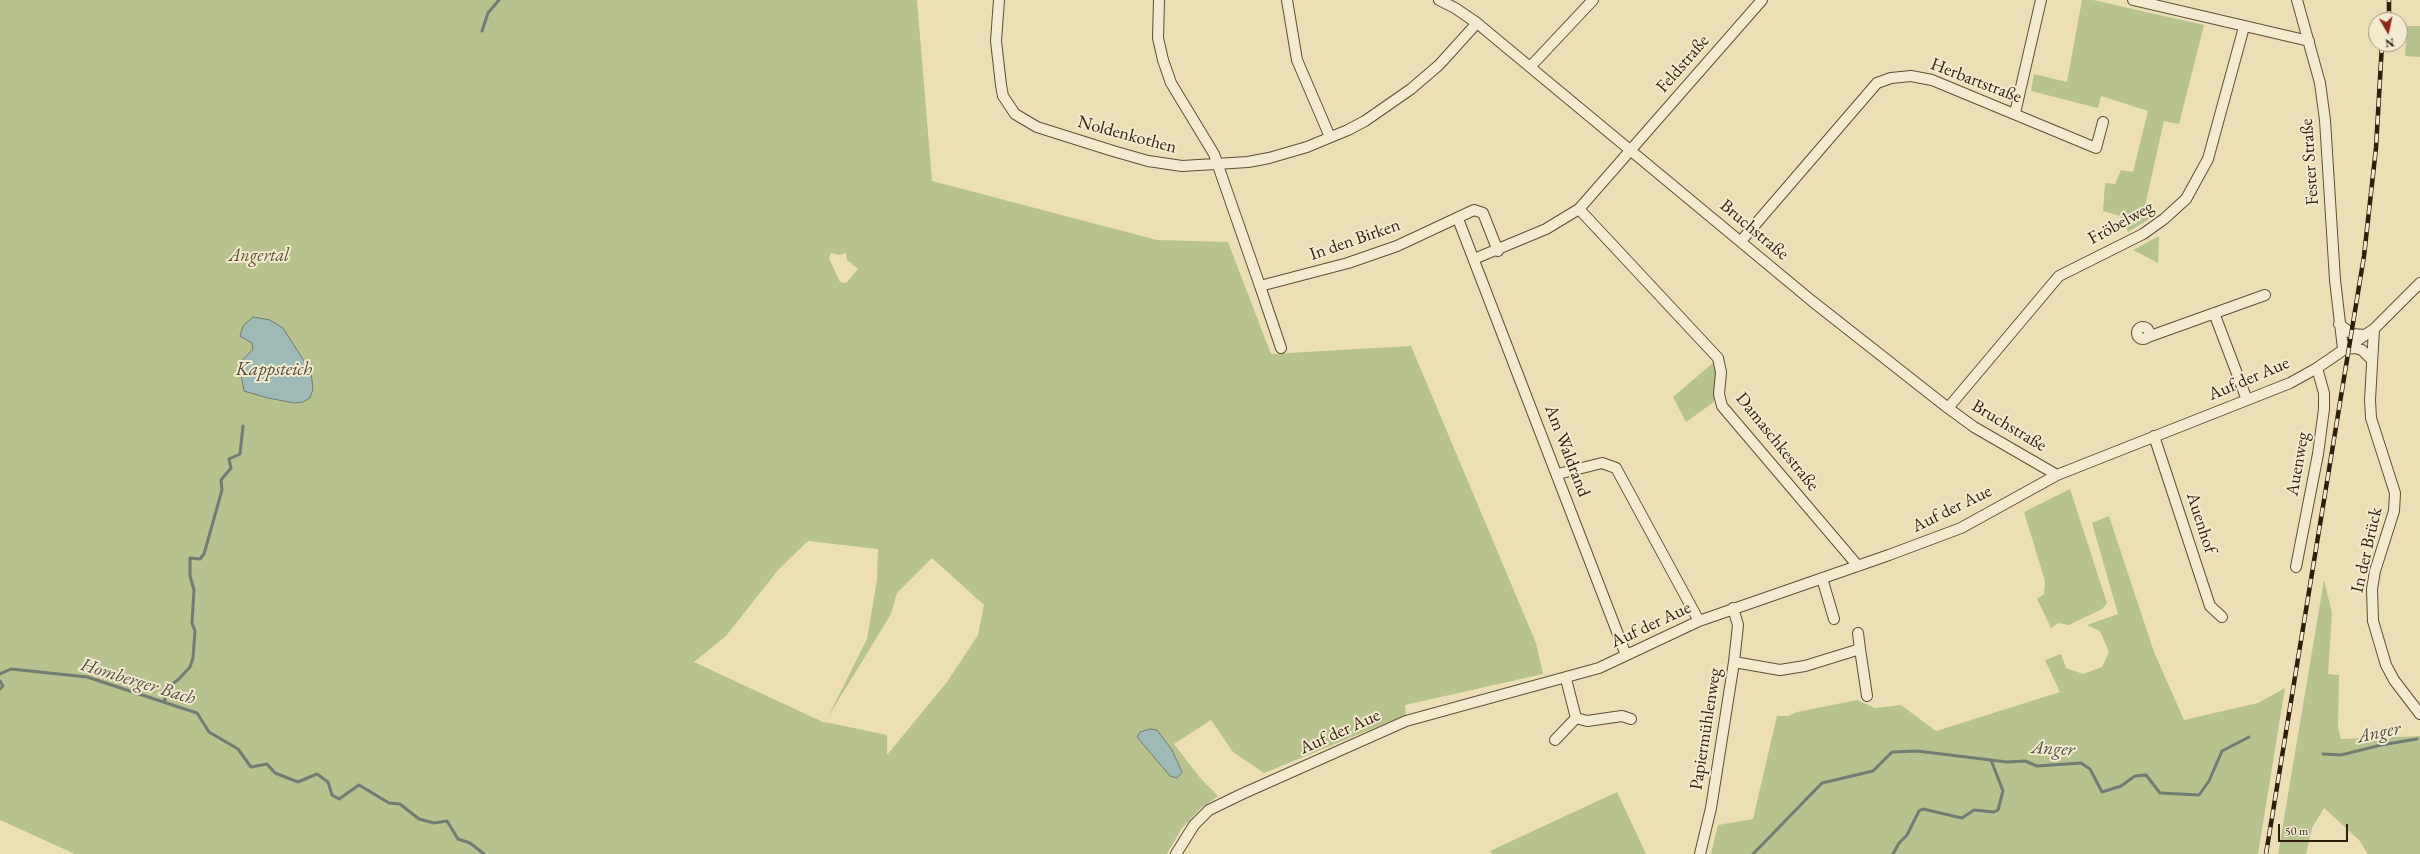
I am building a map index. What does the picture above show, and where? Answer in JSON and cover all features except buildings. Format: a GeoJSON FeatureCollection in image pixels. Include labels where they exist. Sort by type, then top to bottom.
{"type":"FeatureCollection","features":[{"type":"Feature","properties":{"kind":"street","name":"Noldenkothen"},"geometry":{"type":"LineString","coordinates":[[999,0],[996,41],[1002,91],[1009,106],[1026,122],[1148,161],[1182,166],[1218,165],[1269,158],[1330,137],[1365,121],[1396,101],[1439,65],[1476,23]]}},
{"type":"Feature","properties":{"kind":"street"},"geometry":{"type":"LineString","coordinates":[[1158,0],[1158,38],[1171,83],[1207,143],[1218,165],[1281,348]]}},
{"type":"Feature","properties":{"kind":"street"},"geometry":{"type":"LineString","coordinates":[[1287,0],[1297,60],[1330,137]]}},
{"type":"Feature","properties":{"kind":"street","name":"Bruchstraße"},"geometry":{"type":"LineString","coordinates":[[1438,0],[1455,8],[1476,23],[1741,241],[1948,408],[1974,427],[2057,475]]}},
{"type":"Feature","properties":{"kind":"street"},"geometry":{"type":"LineString","coordinates":[[1530,67],[1593,0]]}},
{"type":"Feature","properties":{"kind":"street","name":"Feldstraße"},"geometry":{"type":"LineString","coordinates":[[1630,150],[1762,0]]}},
{"type":"Feature","properties":{"kind":"street"},"geometry":{"type":"LineString","coordinates":[[2014,113],[2041,0]]}},
{"type":"Feature","properties":{"kind":"street"},"geometry":{"type":"LineString","coordinates":[[2133,0],[2309,41]]}},
{"type":"Feature","properties":{"kind":"street","name":"Fester Straße"},"geometry":{"type":"LineString","coordinates":[[2297,0],[2320,83],[2343,349]]}},
{"type":"Feature","properties":{"kind":"street","name":"Fröbelweg"},"geometry":{"type":"LineString","coordinates":[[1948,408],[2059,276],[2143,234],[2164,219],[2186,199],[2208,159],[2244,27]]}},
{"type":"Feature","properties":{"kind":"street","name":"Herbartstraße"},"geometry":{"type":"LineString","coordinates":[[1741,241],[1877,83],[1901,76],[1922,77],[2014,113],[2096,148],[2103,122]]}},
{"type":"Feature","properties":{"kind":"street"},"geometry":{"type":"LineString","coordinates":[[1458,219],[1474,259],[1498,251],[1546,229],[1579,208],[1630,150]]}},
{"type":"Feature","properties":{"kind":"street","name":"Damaschkestraße"},"geometry":{"type":"LineString","coordinates":[[1579,208],[1718,358],[1721,372],[1719,394],[1722,406],[1858,566]]}},
{"type":"Feature","properties":{"kind":"street","name":"In den Birken"},"geometry":{"type":"LineString","coordinates":[[1260,286],[1348,263],[1397,246],[1458,219],[1474,210],[1480,210],[1498,251]]}},
{"type":"Feature","properties":{"kind":"street","name":"Am Waldrand"},"geometry":{"type":"LineString","coordinates":[[1474,259],[1558,474],[1626,655]]}},
{"type":"Feature","properties":{"kind":"street","name":"Auf der Aue"},"geometry":{"type":"LineString","coordinates":[[1176,854],[1194,825],[1209,810],[1406,721],[1599,668],[1699,621],[1858,566],[1960,528],[2057,475],[2290,383],[2317,368],[2374,329],[2420,283]]}},
{"type":"Feature","properties":{"kind":"street"},"geometry":{"type":"LineString","coordinates":[[2145,338],[2265,295]]}},
{"type":"Feature","properties":{"kind":"street"},"geometry":{"type":"LineString","coordinates":[[2214,313],[2247,400]]}},
{"type":"Feature","properties":{"kind":"street"},"geometry":{"type":"LineString","coordinates":[[2340,324],[2352,334],[2365,335]]}},
{"type":"Feature","properties":{"kind":"street","name":"In der Brück"},"geometry":{"type":"LineString","coordinates":[[2374,329],[2370,400],[2372,418],[2395,493],[2394,511],[2375,571],[2372,589],[2373,621],[2386,665],[2394,680],[2420,714]]}},
{"type":"Feature","properties":{"kind":"street"},"geometry":{"type":"LineString","coordinates":[[2343,349],[2355,348],[2372,360]]}},
{"type":"Feature","properties":{"kind":"street","name":"Auenweg"},"geometry":{"type":"LineString","coordinates":[[2296,567],[2318,454],[2324,409],[2324,393],[2317,368]]}},
{"type":"Feature","properties":{"kind":"street","name":"Auenhof"},"geometry":{"type":"LineString","coordinates":[[2154,436],[2210,606],[2222,617]]}},
{"type":"Feature","properties":{"kind":"street"},"geometry":{"type":"LineString","coordinates":[[1558,474],[1602,463],[1616,468],[1699,621]]}},
{"type":"Feature","properties":{"kind":"street"},"geometry":{"type":"LineString","coordinates":[[1822,578],[1834,619]]}},
{"type":"Feature","properties":{"kind":"street","name":"Papiermühlenweg"},"geometry":{"type":"LineString","coordinates":[[1700,854],[1711,808],[1734,662],[1738,625],[1733,608]]}},
{"type":"Feature","properties":{"kind":"street"},"geometry":{"type":"LineString","coordinates":[[1858,633],[1867,696]]}},
{"type":"Feature","properties":{"kind":"street"},"geometry":{"type":"LineString","coordinates":[[1734,662],[1786,669],[1805,666],[1860,649]]}},
{"type":"Feature","properties":{"kind":"street"},"geometry":{"type":"LineString","coordinates":[[1566,678],[1576,718]]}},
{"type":"Feature","properties":{"kind":"street"},"geometry":{"type":"LineString","coordinates":[[1576,718],[1587,721],[1622,716],[1631,719]]}},
{"type":"Feature","properties":{"kind":"street"},"geometry":{"type":"LineString","coordinates":[[1555,740],[1576,718]]}},
{"type":"Feature","properties":{"kind":"green space","name":"Angertal"},"geometry":{"type":"Polygon","coordinates":[[[0,0],[917,0],[932,181],[1157,240],[1228,242],[1271,354],[1411,346],[1536,643],[1543,674],[1405,705],[1406,715],[1264,773],[1233,752],[1211,720],[1174,744],[1201,779],[1218,796],[1201,808],[1182,828],[1167,854],[75,854],[0,820],[0,0]],[[831,253],[829,258],[840,282],[846,283],[858,269],[847,260],[846,253],[839,255],[831,253]],[[808,541],[778,570],[726,636],[694,662],[825,723],[887,735],[887,755],[947,682],[978,635],[984,605],[932,558],[897,593],[891,614],[828,718],[867,639],[877,580],[878,549],[808,541]],[[1157,730],[1138,737],[1170,776],[1182,772],[1172,750],[1157,730]]]}},
{"type":"Feature","properties":{"kind":"green space"},"geometry":{"type":"Polygon","coordinates":[[[2082,0],[2093,0],[2204,25],[2179,124],[2164,121],[2145,206],[2151,218],[2128,232],[2120,216],[2103,211],[2105,183],[2115,184],[2121,170],[2133,172],[2148,111],[2101,96],[2098,108],[2031,91],[2034,74],[2067,82],[2082,0]]]}},
{"type":"Feature","properties":{"kind":"green space"},"geometry":{"type":"Polygon","coordinates":[[[2408,26],[2420,26],[2420,57],[2405,56],[2405,52],[2408,52],[2408,26]]]}},
{"type":"Feature","properties":{"kind":"green space"},"geometry":{"type":"Polygon","coordinates":[[[2159,236],[2158,263],[2133,250],[2159,236]]]}},
{"type":"Feature","properties":{"kind":"green space"},"geometry":{"type":"Polygon","coordinates":[[[1714,362],[1716,369],[1714,402],[1686,422],[1673,397],[1714,362]]]}},
{"type":"Feature","properties":{"kind":"green space"},"geometry":{"type":"Polygon","coordinates":[[[2070,489],[2107,603],[2102,609],[2069,625],[2058,623],[2051,628],[2037,599],[2044,594],[2045,581],[2024,512],[2070,489]]]}},
{"type":"Feature","properties":{"kind":"green space"},"geometry":{"type":"Polygon","coordinates":[[[2109,516],[2154,652],[2184,720],[2258,703],[2285,688],[2258,854],[1711,854],[1718,825],[1753,819],[1777,716],[1788,716],[1797,712],[1857,700],[1875,708],[1901,705],[1936,731],[2060,692],[2045,660],[2061,654],[2066,668],[2083,674],[2102,667],[2109,652],[2100,631],[2087,625],[2118,614],[2092,523],[2109,516]]]}},
{"type":"Feature","properties":{"kind":"green space"},"geometry":{"type":"Polygon","coordinates":[[[2324,580],[2332,613],[2328,674],[2339,675],[2338,728],[2341,739],[2420,736],[2420,854],[2368,854],[2359,840],[2324,808],[2312,828],[2306,854],[2278,854],[2324,580]]]}},
{"type":"Feature","properties":{"kind":"green space"},"geometry":{"type":"Polygon","coordinates":[[[1617,792],[1646,854],[1492,854],[1490,851],[1617,792]]]}},
{"type":"Feature","properties":{"kind":"water","name":"Kappsteich"},"geometry":{"type":"Polygon","coordinates":[[[253,317],[270,320],[283,328],[311,372],[313,389],[310,398],[303,402],[294,403],[268,398],[244,391],[239,364],[253,349],[252,343],[240,336],[243,326],[253,317]]]}},
{"type":"Feature","properties":{"kind":"water"},"geometry":{"type":"Polygon","coordinates":[[[1150,729],[1157,730],[1172,750],[1182,772],[1177,778],[1170,776],[1137,737],[1140,732],[1150,729]]]}},
{"type":"Feature","properties":{"kind":"waterway"},"geometry":{"type":"LineString","coordinates":[[482,31],[488,13],[499,0]]}},
{"type":"Feature","properties":{"kind":"waterway"},"geometry":{"type":"LineString","coordinates":[[165,702],[164,690],[179,679],[190,667],[193,658],[195,631],[192,623],[194,590],[190,576],[190,558],[200,559],[204,554],[222,490],[221,480],[231,468],[229,459],[240,454],[243,426]]}},
{"type":"Feature","properties":{"kind":"waterway","name":"Homberger Bach"},"geometry":{"type":"LineString","coordinates":[[0,674],[11,669],[87,677],[197,713],[209,732],[238,749],[251,767],[267,764],[275,773],[298,782],[317,774],[328,782],[332,795],[339,799],[359,785],[389,803],[400,804],[419,819],[434,823],[447,821],[458,839],[470,843],[484,854]]}},
{"type":"Feature","properties":{"kind":"waterway","name":"Homberger Bach"},"geometry":{"type":"LineString","coordinates":[[0,681],[3,686],[0,689]]}},
{"type":"Feature","properties":{"kind":"waterway","name":"Anger"},"geometry":{"type":"LineString","coordinates":[[1753,854],[1822,783],[1873,771],[1892,752],[1917,751],[2007,762],[2025,761],[2037,766],[2081,763],[2090,769],[2102,792],[2121,786],[2135,776],[2146,775],[2160,793],[2199,795],[2209,781],[2222,751],[2249,737]]}},
{"type":"Feature","properties":{"kind":"waterway","name":"Anger"},"geometry":{"type":"LineString","coordinates":[[2323,754],[2341,755],[2381,745],[2417,739]]}},
{"type":"Feature","properties":{"kind":"waterway","name":"Anger"},"geometry":{"type":"LineString","coordinates":[[1893,854],[1899,843],[1907,835],[1919,811],[1923,809],[1962,818],[1974,810],[1994,812],[1998,810],[2003,791],[1991,760]]}},
{"type":"Feature","properties":{"kind":"railway"},"geometry":{"type":"LineString","coordinates":[[2389,0],[2389,12]]}},
{"type":"Feature","properties":{"kind":"railway"},"geometry":{"type":"LineString","coordinates":[[2266,854],[2364,256],[2376,148],[2382,52]]}}]}
